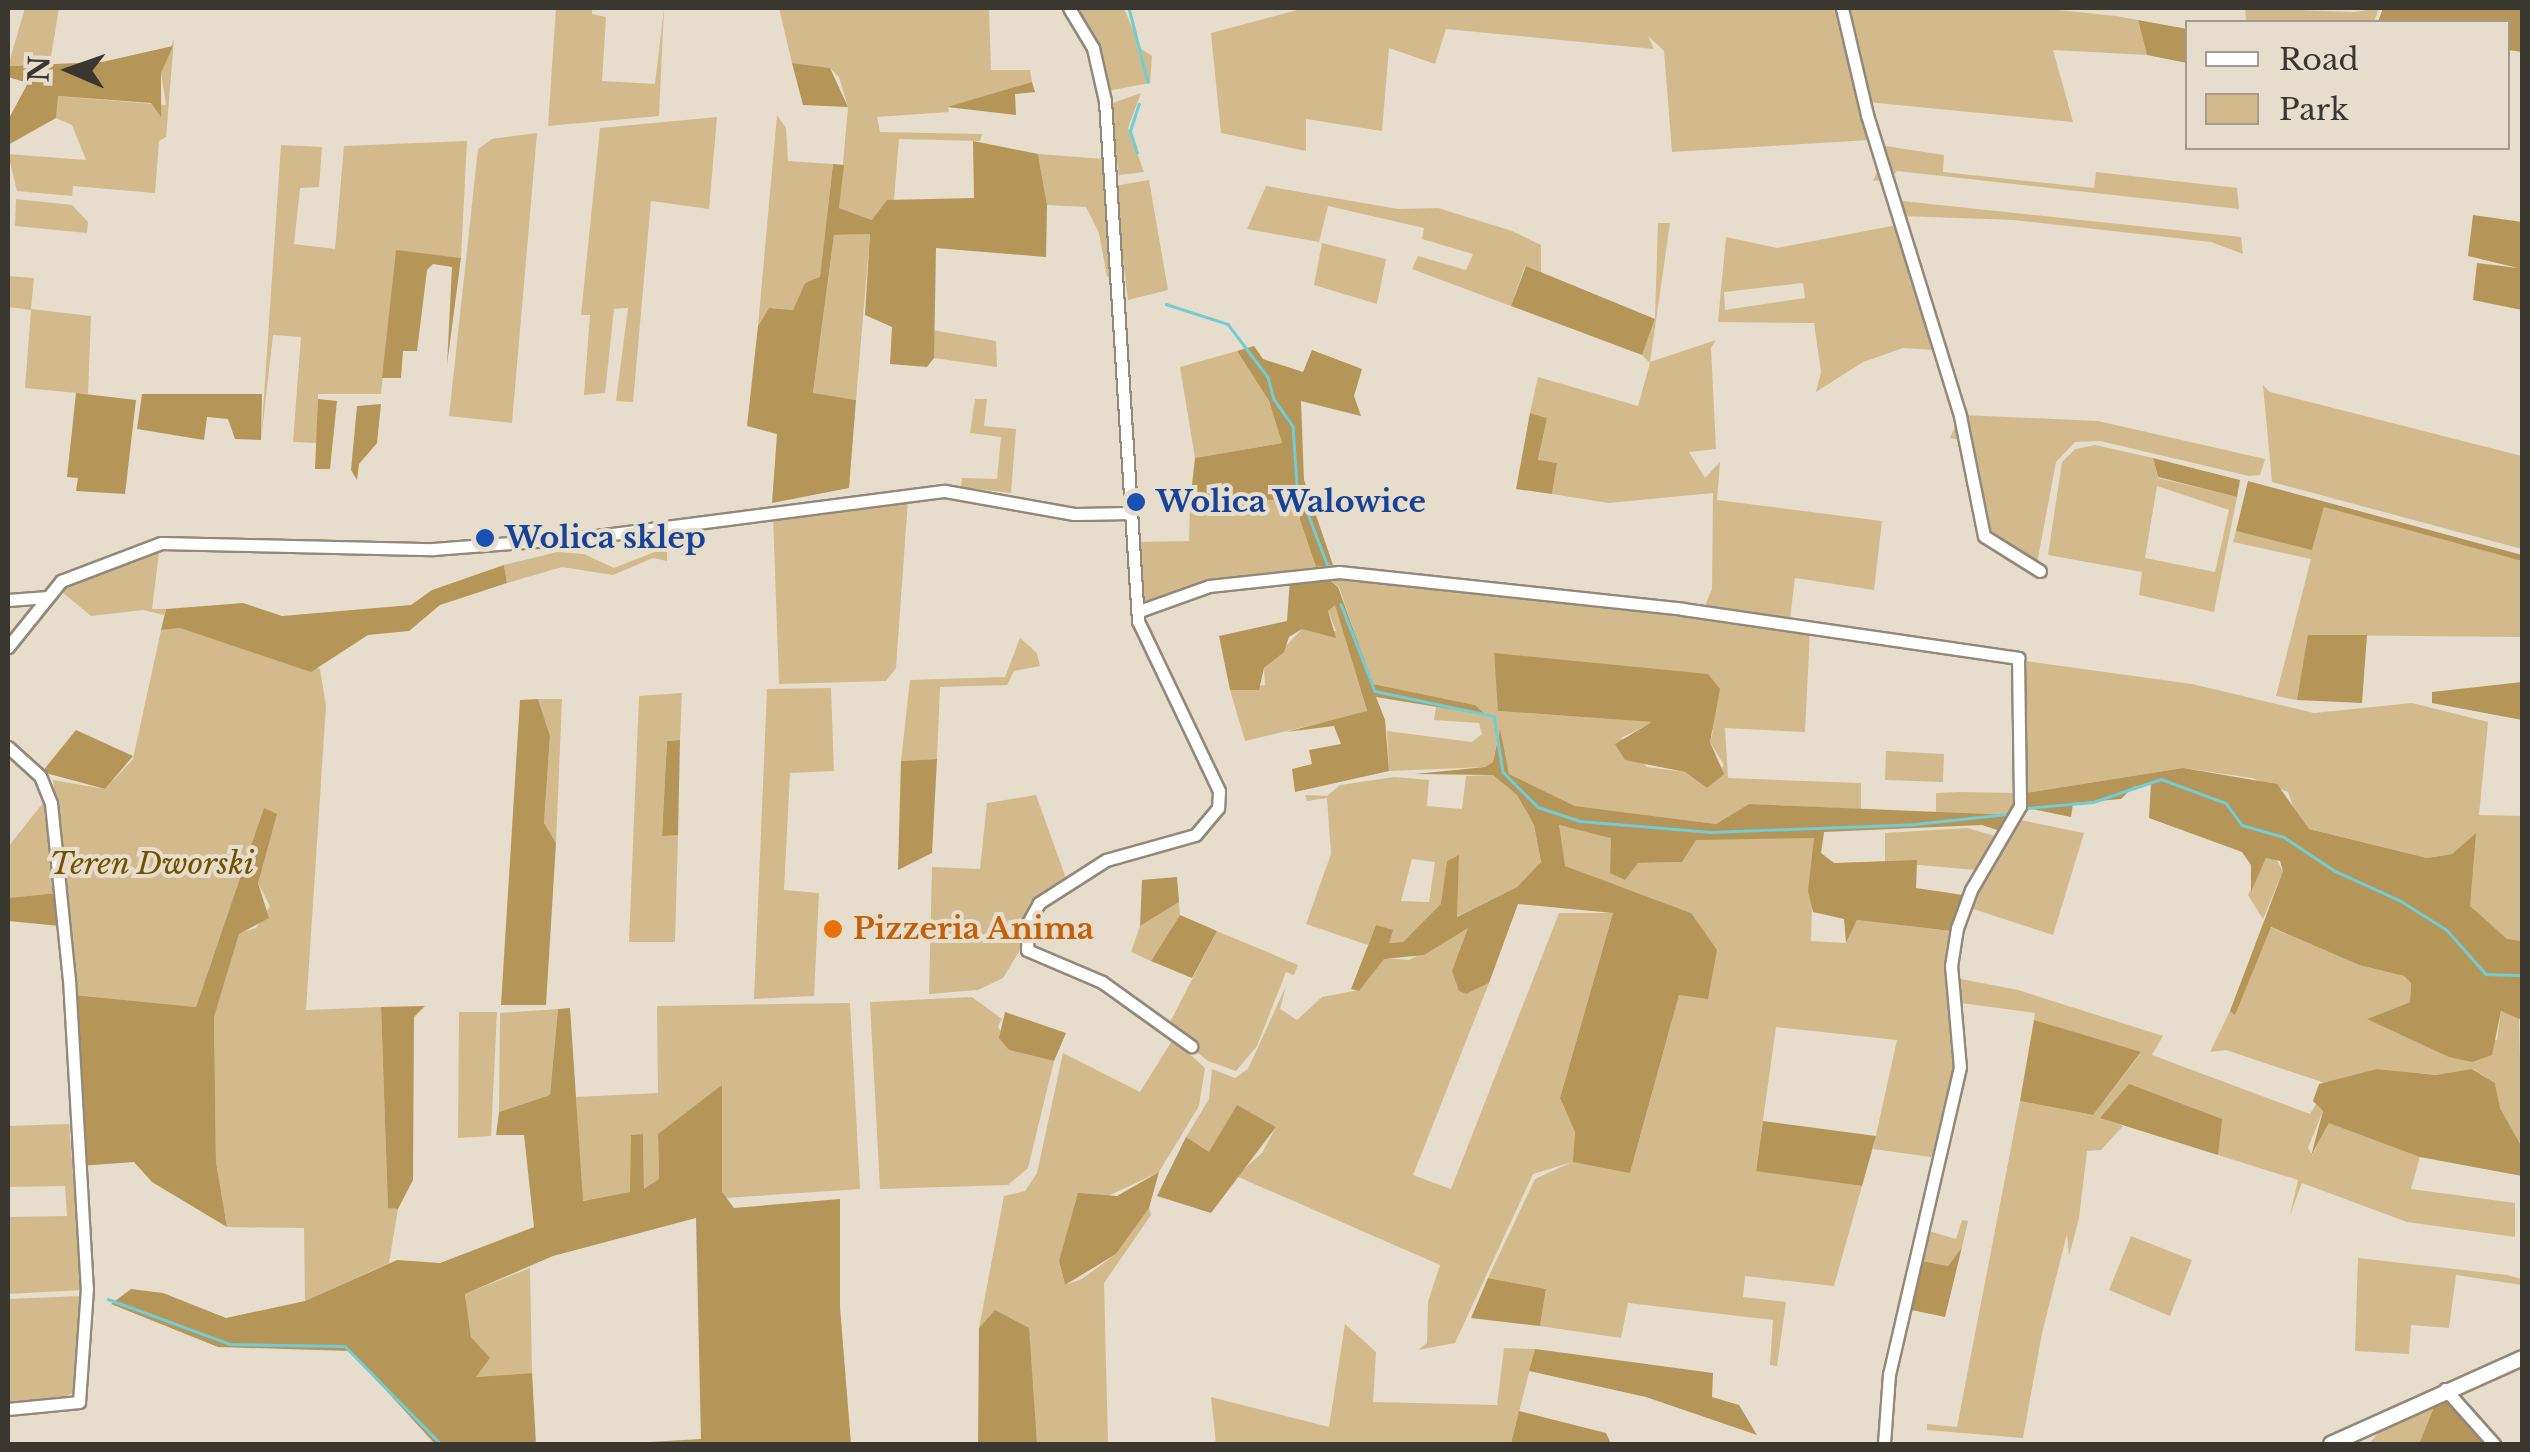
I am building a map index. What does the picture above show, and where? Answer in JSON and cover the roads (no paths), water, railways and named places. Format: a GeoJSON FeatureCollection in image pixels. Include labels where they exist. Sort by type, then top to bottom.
{"type":"FeatureCollection","features":[{"type":"Feature","properties":{"kind":"street"},"geometry":{"type":"LineString","coordinates":[[1070,8],[1094,48],[1105,100],[1128,514],[1142,610],[1138,621],[1146,646],[1190,718],[1219,790],[1218,808],[1195,835],[1106,860],[1039,903],[1028,923],[1026,950],[1102,982],[1191,1046]]}},
{"type":"Feature","properties":{"kind":"street"},"geometry":{"type":"LineString","coordinates":[[1842,8],[1867,115],[1960,416],[1984,536],[2040,571]]}},
{"type":"Feature","properties":{"kind":"street"},"geometry":{"type":"LineString","coordinates":[[8,647],[60,581],[107,558],[160,543],[433,549],[590,538],[944,490],[1074,514],[1128,514]]}},
{"type":"Feature","properties":{"kind":"street"},"geometry":{"type":"LineString","coordinates":[[1142,610],[1209,586],[1340,572],[1683,609],[2018,658],[2020,806],[1970,890],[1951,957],[1960,1068],[1889,1374],[1884,1444]]}},
{"type":"Feature","properties":{"kind":"street"},"geometry":{"type":"LineString","coordinates":[[8,600],[48,597]]}},
{"type":"Feature","properties":{"kind":"street"},"geometry":{"type":"LineString","coordinates":[[8,748],[40,776],[52,803],[69,979],[86,1288],[79,1402],[8,1409]]}},
{"type":"Feature","properties":{"kind":"street"},"geometry":{"type":"LineString","coordinates":[[2331,1444],[2522,1358]]}},
{"type":"Feature","properties":{"kind":"street"},"geometry":{"type":"LineString","coordinates":[[2444,1390],[2494,1444]]}},
{"type":"Feature","properties":{"kind":"waterway"},"geometry":{"type":"LineString","coordinates":[[1129,8],[1148,82]]}},
{"type":"Feature","properties":{"kind":"waterway"},"geometry":{"type":"LineString","coordinates":[[1137,153],[1130,131],[1139,104]]}},
{"type":"Feature","properties":{"kind":"waterway"},"geometry":{"type":"LineString","coordinates":[[1166,304],[1228,324],[1268,377],[1274,399],[1293,426],[1297,485],[1328,566]]}},
{"type":"Feature","properties":{"kind":"waterway"},"geometry":{"type":"LineString","coordinates":[[1341,604],[1375,691],[1494,716],[1503,772],[1538,807],[1580,821],[1711,832],[1915,824],[2009,814]]}},
{"type":"Feature","properties":{"kind":"waterway"},"geometry":{"type":"LineString","coordinates":[[2027,808],[2093,802],[2161,779],[2226,803],[2242,825],[2284,837],[2335,871],[2401,901],[2447,930],[2486,974],[2522,975]]}},
{"type":"Feature","properties":{"kind":"waterway"},"geometry":{"type":"LineString","coordinates":[[108,1299],[230,1344],[345,1346],[441,1444]]}},
{"type":"Feature","properties":{"kind":"place","name":"Wolica Walowice"},"geometry":{"type":"Point","coordinates":[1136,502]}},
{"type":"Feature","properties":{"kind":"place","name":"Wolica sklep"},"geometry":{"type":"Point","coordinates":[485,538]}},
{"type":"Feature","properties":{"kind":"place","name":"Pizzeria Anima"},"geometry":{"type":"Point","coordinates":[833,929]}},
{"type":"Feature","properties":{"kind":"park label","name":"Teren Dworski"},"geometry":{"type":"Point","coordinates":[152,864]}}]}
